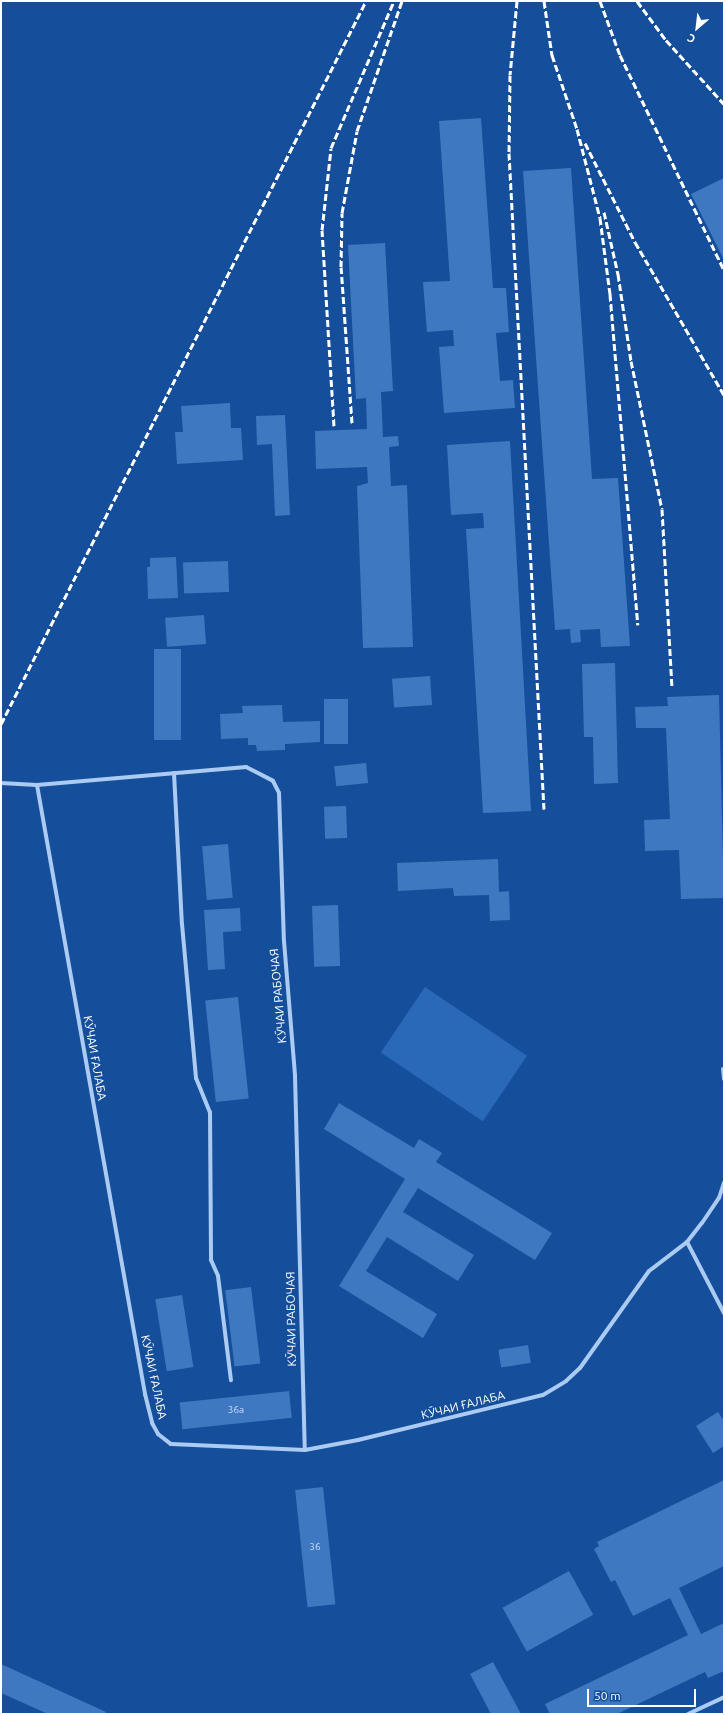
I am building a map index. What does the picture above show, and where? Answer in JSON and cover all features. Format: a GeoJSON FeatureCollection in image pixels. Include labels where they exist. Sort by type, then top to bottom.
{"type":"FeatureCollection","features":[{"type":"Feature","properties":{"kind":"street","name":"КӮЧАИ РАБОЧАЯ"},"geometry":{"type":"LineString","coordinates":[[37,785],[246,767],[273,781],[280,793],[284,941],[295,1076],[305,1450]]}},
{"type":"Feature","properties":{"kind":"street"},"geometry":{"type":"LineString","coordinates":[[174,773],[182,924],[196,1078],[210,1112],[212,1260],[218,1276],[231,1380]]}},
{"type":"Feature","properties":{"kind":"street"},"geometry":{"type":"LineString","coordinates":[[1,783],[37,785]]}},
{"type":"Feature","properties":{"kind":"street","name":"КӮЧАИ ҒАЛАБА"},"geometry":{"type":"LineString","coordinates":[[37,785],[145,1394],[152,1423],[164,1440],[184,1446],[305,1450],[358,1440],[542,1395],[566,1381],[580,1368],[649,1271],[687,1242],[719,1198],[724,1183]]}},
{"type":"Feature","properties":{"kind":"street"},"geometry":{"type":"LineString","coordinates":[[723,1069],[724,1079]]}},
{"type":"Feature","properties":{"kind":"street"},"geometry":{"type":"LineString","coordinates":[[687,1242],[724,1313]]}},
{"type":"Feature","properties":{"kind":"street"},"geometry":{"type":"LineString","coordinates":[[688,1714],[724,1697]]}},
{"type":"Feature","properties":{"kind":"shaded area"},"geometry":{"type":"Polygon","coordinates":[[[425,987],[527,1056],[483,1121],[381,1052],[425,987]]]}},
{"type":"Feature","properties":{"kind":"building"},"geometry":{"type":"Polygon","coordinates":[[[481,118],[493,288],[506,288],[509,332],[496,333],[500,381],[513,380],[515,408],[444,413],[439,347],[454,346],[453,330],[427,332],[423,282],[450,281],[439,121],[481,118]]]}},
{"type":"Feature","properties":{"kind":"building"},"geometry":{"type":"Polygon","coordinates":[[[571,168],[592,479],[618,478],[630,646],[601,647],[600,629],[580,630],[581,642],[571,643],[570,629],[555,630],[523,171],[571,168]]]}},
{"type":"Feature","properties":{"kind":"building"},"geometry":{"type":"Polygon","coordinates":[[[724,178],[724,260],[691,194],[724,178]]]}},
{"type":"Feature","properties":{"kind":"building"},"geometry":{"type":"Polygon","coordinates":[[[385,243],[393,391],[381,392],[383,437],[398,436],[399,446],[389,447],[391,486],[407,485],[413,647],[363,648],[357,486],[368,483],[367,467],[316,469],[315,431],[367,429],[366,398],[356,399],[348,245],[385,243]]]}},
{"type":"Feature","properties":{"kind":"building"},"geometry":{"type":"Polygon","coordinates":[[[230,403],[231,428],[241,428],[243,460],[177,464],[175,432],[183,432],[181,406],[230,403]]]}},
{"type":"Feature","properties":{"kind":"building"},"geometry":{"type":"Polygon","coordinates":[[[285,415],[290,515],[275,516],[272,444],[257,445],[256,416],[285,415]]]}},
{"type":"Feature","properties":{"kind":"building"},"geometry":{"type":"Polygon","coordinates":[[[510,441],[531,811],[483,813],[466,529],[484,528],[483,513],[451,515],[447,445],[510,441]]]}},
{"type":"Feature","properties":{"kind":"building"},"geometry":{"type":"Polygon","coordinates":[[[176,557],[178,598],[148,599],[147,567],[150,567],[150,558],[176,557]]]}},
{"type":"Feature","properties":{"kind":"building"},"geometry":{"type":"Polygon","coordinates":[[[228,561],[229,592],[184,594],[183,563],[228,561]]]}},
{"type":"Feature","properties":{"kind":"building"},"geometry":{"type":"Polygon","coordinates":[[[204,615],[206,644],[167,647],[165,618],[204,615]]]}},
{"type":"Feature","properties":{"kind":"building"},"geometry":{"type":"Polygon","coordinates":[[[154,649],[181,649],[181,740],[154,740],[154,649]]]}},
{"type":"Feature","properties":{"kind":"building"},"geometry":{"type":"Polygon","coordinates":[[[615,663],[618,783],[594,784],[593,737],[584,737],[582,664],[615,663]]]}},
{"type":"Feature","properties":{"kind":"building"},"geometry":{"type":"Polygon","coordinates":[[[430,676],[432,705],[394,708],[392,679],[430,676]]]}},
{"type":"Feature","properties":{"kind":"building"},"geometry":{"type":"Polygon","coordinates":[[[719,695],[724,898],[681,899],[679,850],[645,851],[644,820],[670,819],[666,728],[636,728],[635,707],[668,706],[667,697],[719,695]]]}},
{"type":"Feature","properties":{"kind":"building"},"geometry":{"type":"Polygon","coordinates":[[[324,699],[348,699],[348,744],[324,744],[324,699]]]}},
{"type":"Feature","properties":{"kind":"building"},"geometry":{"type":"Polygon","coordinates":[[[282,705],[283,722],[320,721],[320,742],[285,744],[285,750],[257,751],[256,745],[248,745],[248,738],[221,739],[220,714],[243,713],[242,706],[282,705]]]}},
{"type":"Feature","properties":{"kind":"building"},"geometry":{"type":"Polygon","coordinates":[[[366,763],[368,783],[336,786],[334,766],[366,763]]]}},
{"type":"Feature","properties":{"kind":"building"},"geometry":{"type":"Polygon","coordinates":[[[346,806],[347,838],[325,839],[324,807],[346,806]]]}},
{"type":"Feature","properties":{"kind":"building"},"geometry":{"type":"Polygon","coordinates":[[[228,844],[233,898],[207,900],[202,846],[228,844]]]}},
{"type":"Feature","properties":{"kind":"building"},"geometry":{"type":"Polygon","coordinates":[[[498,859],[499,892],[509,891],[510,920],[490,921],[489,895],[454,896],[453,888],[398,891],[397,863],[498,859]]]}},
{"type":"Feature","properties":{"kind":"building"},"geometry":{"type":"Polygon","coordinates":[[[338,905],[340,966],[314,967],[312,906],[338,905]]]}},
{"type":"Feature","properties":{"kind":"building"},"geometry":{"type":"Polygon","coordinates":[[[240,908],[241,931],[223,932],[225,969],[208,970],[204,910],[240,908]]]}},
{"type":"Feature","properties":{"kind":"building"},"geometry":{"type":"Polygon","coordinates":[[[238,997],[249,1098],[216,1102],[205,1000],[238,997]]]}},
{"type":"Feature","properties":{"kind":"building"},"geometry":{"type":"Polygon","coordinates":[[[339,1103],[414,1148],[419,1139],[442,1153],[436,1162],[552,1233],[535,1260],[418,1188],[403,1212],[474,1255],[458,1281],[387,1237],[366,1271],[437,1314],[423,1338],[339,1286],[405,1179],[324,1129],[339,1103]]]}},
{"type":"Feature","properties":{"kind":"building"},"geometry":{"type":"Polygon","coordinates":[[[251,1287],[260,1363],[235,1367],[225,1290],[251,1287]]]}},
{"type":"Feature","properties":{"kind":"building"},"geometry":{"type":"Polygon","coordinates":[[[182,1295],[193,1367],[167,1371],[155,1299],[182,1295]]]}},
{"type":"Feature","properties":{"kind":"building"},"geometry":{"type":"Polygon","coordinates":[[[528,1345],[531,1363],[501,1367],[498,1350],[528,1345]]]}},
{"type":"Feature","properties":{"kind":"building"},"geometry":{"type":"Polygon","coordinates":[[[289,1391],[292,1418],[182,1429],[180,1402],[289,1391]]]}},
{"type":"Feature","properties":{"kind":"building"},"geometry":{"type":"Polygon","coordinates":[[[718,1412],[724,1421],[724,1446],[713,1453],[696,1426],[718,1412]]]}},
{"type":"Feature","properties":{"kind":"building"},"geometry":{"type":"Polygon","coordinates":[[[724,1480],[724,1566],[679,1588],[701,1634],[724,1623],[724,1671],[708,1678],[705,1672],[617,1714],[550,1714],[545,1704],[688,1635],[670,1598],[633,1616],[615,1580],[611,1582],[594,1549],[599,1546],[597,1542],[724,1480]]]}},
{"type":"Feature","properties":{"kind":"building"},"geometry":{"type":"Polygon","coordinates":[[[323,1487],[335,1604],[307,1607],[295,1490],[323,1487]]]}},
{"type":"Feature","properties":{"kind":"building"},"geometry":{"type":"Polygon","coordinates":[[[569,1571],[593,1615],[527,1652],[503,1608],[569,1571]]]}},
{"type":"Feature","properties":{"kind":"building"},"geometry":{"type":"Polygon","coordinates":[[[493,1662],[521,1714],[491,1714],[470,1674],[493,1662]]]}},
{"type":"Feature","properties":{"kind":"building"},"geometry":{"type":"Polygon","coordinates":[[[1,1664],[106,1712],[105,1714],[48,1714],[1,1693],[1,1664]]]}},
{"type":"Feature","properties":{"kind":"railway"},"geometry":{"type":"LineString","coordinates":[[1,724],[366,1]]}},
{"type":"Feature","properties":{"kind":"railway"},"geometry":{"type":"LineString","coordinates":[[334,426],[322,230],[331,148],[394,1]]}},
{"type":"Feature","properties":{"kind":"railway"},"geometry":{"type":"LineString","coordinates":[[352,423],[341,267],[342,213],[357,131],[402,1]]}},
{"type":"Feature","properties":{"kind":"railway"},"geometry":{"type":"LineString","coordinates":[[517,1],[510,75],[509,153],[544,809]]}},
{"type":"Feature","properties":{"kind":"railway"},"geometry":{"type":"LineString","coordinates":[[544,1],[552,55],[577,129],[600,218],[610,294],[638,625]]}},
{"type":"Feature","properties":{"kind":"railway"},"geometry":{"type":"LineString","coordinates":[[600,1],[620,55],[724,270]]}},
{"type":"Feature","properties":{"kind":"railway"},"geometry":{"type":"LineString","coordinates":[[637,1],[666,40],[724,104]]}},
{"type":"Feature","properties":{"kind":"railway"},"geometry":{"type":"LineString","coordinates":[[585,143],[635,242],[724,395]]}},
{"type":"Feature","properties":{"kind":"railway"},"geometry":{"type":"LineString","coordinates":[[604,212],[618,274],[631,361],[662,509],[672,688]]}}]}
